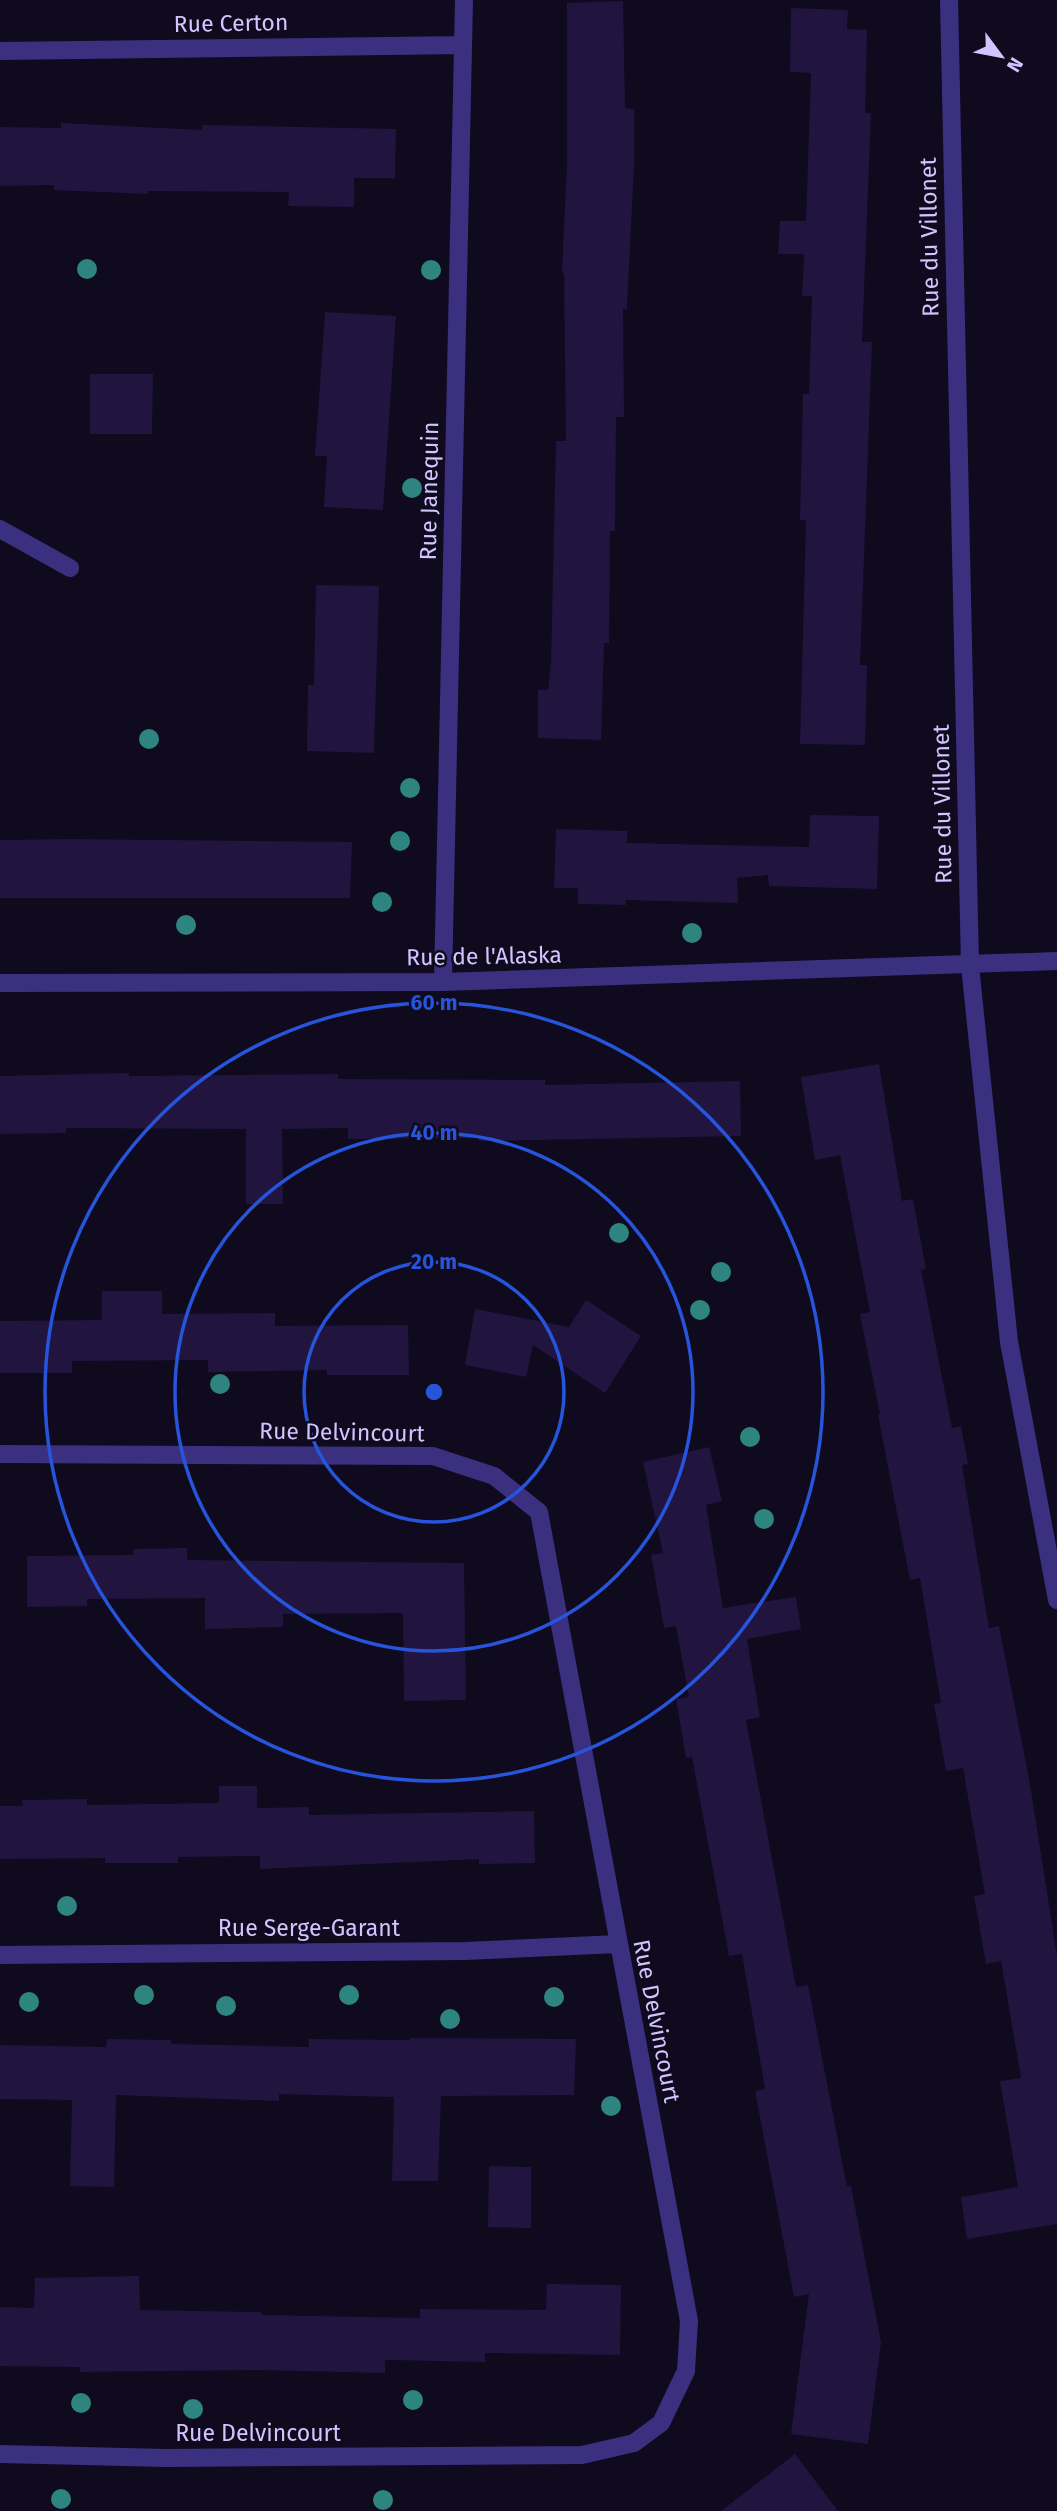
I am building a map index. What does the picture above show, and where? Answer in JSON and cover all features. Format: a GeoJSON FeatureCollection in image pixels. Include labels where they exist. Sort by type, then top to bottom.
{"type":"FeatureCollection","features":[{"type":"Feature","properties":{"kind":"street","name":"Rue Janequin"},"geometry":{"type":"LineString","coordinates":[[443,982],[464,0]]}},
{"type":"Feature","properties":{"kind":"street","name":"Rue du Villonet"},"geometry":{"type":"LineString","coordinates":[[948,0],[970,966],[1009,1342],[1057,1600]]}},
{"type":"Feature","properties":{"kind":"street","name":"Rue Certon"},"geometry":{"type":"LineString","coordinates":[[0,51],[463,45]]}},
{"type":"Feature","properties":{"kind":"street"},"geometry":{"type":"LineString","coordinates":[[0,529],[70,568]]}},
{"type":"Feature","properties":{"kind":"street","name":"Rue de l'Alaska"},"geometry":{"type":"LineString","coordinates":[[0,983],[443,982],[1057,961]]}},
{"type":"Feature","properties":{"kind":"street","name":"Rue Delvincourt"},"geometry":{"type":"LineString","coordinates":[[0,1454],[433,1456],[494,1476],[539,1512],[689,2321],[686,2371],[661,2423],[634,2443],[582,2455],[166,2458],[0,2454]]}},
{"type":"Feature","properties":{"kind":"street","name":"Rue Serge-Garant"},"geometry":{"type":"LineString","coordinates":[[0,1955],[465,1951],[618,1944]]}},
{"type":"Feature","properties":{"kind":"building"},"geometry":{"type":"Polygon","coordinates":[[[623,1],[625,108],[634,109],[634,167],[627,309],[623,309],[624,417],[616,417],[615,531],[610,531],[609,643],[604,643],[601,740],[538,738],[538,690],[548,690],[551,663],[556,441],[566,441],[562,273],[567,163],[567,3],[623,1]]]}},
{"type":"Feature","properties":{"kind":"building"},"geometry":{"type":"Polygon","coordinates":[[[791,8],[848,10],[847,29],[867,30],[865,113],[871,113],[862,342],[872,342],[860,665],[867,665],[865,745],[800,744],[806,520],[800,520],[803,394],[809,394],[812,296],[802,296],[804,254],[778,254],[780,221],[806,221],[811,73],[790,72],[791,8]]]}},
{"type":"Feature","properties":{"kind":"building"},"geometry":{"type":"Polygon","coordinates":[[[61,123],[202,130],[202,125],[396,129],[395,178],[354,178],[354,207],[288,206],[289,192],[148,191],[148,194],[54,190],[54,185],[0,186],[0,127],[61,128],[61,123]]]}},
{"type":"Feature","properties":{"kind":"building"},"geometry":{"type":"Polygon","coordinates":[[[325,312],[396,316],[383,510],[324,507],[327,456],[315,456],[325,312]]]}},
{"type":"Feature","properties":{"kind":"building"},"geometry":{"type":"Polygon","coordinates":[[[90,374],[153,374],[152,434],[90,434],[90,374]]]}},
{"type":"Feature","properties":{"kind":"building"},"geometry":{"type":"Polygon","coordinates":[[[316,585],[379,586],[374,753],[307,751],[308,685],[314,685],[316,585]]]}},
{"type":"Feature","properties":{"kind":"building"},"geometry":{"type":"Polygon","coordinates":[[[810,815],[879,816],[877,889],[769,886],[768,875],[737,878],[738,903],[626,900],[626,905],[578,904],[578,888],[554,888],[556,829],[627,831],[627,843],[809,847],[810,815]]]}},
{"type":"Feature","properties":{"kind":"building"},"geometry":{"type":"Polygon","coordinates":[[[0,840],[352,842],[350,898],[0,898],[0,840]]]}},
{"type":"Feature","properties":{"kind":"building"},"geometry":{"type":"Polygon","coordinates":[[[879,1064],[902,1201],[913,1199],[926,1269],[921,1270],[952,1428],[961,1426],[968,1464],[962,1465],[989,1628],[999,1626],[1030,1784],[1057,1956],[1057,2224],[967,2239],[961,2197],[1018,2187],[1000,2081],[1021,2078],[1001,1961],[986,1964],[974,1896],[985,1894],[963,1768],[946,1771],[934,1704],[941,1703],[920,1578],[910,1580],[860,1314],[870,1312],[840,1155],[815,1160],[801,1077],[879,1064]]]}},
{"type":"Feature","properties":{"kind":"building"},"geometry":{"type":"Polygon","coordinates":[[[129,1073],[129,1076],[338,1074],[338,1079],[545,1080],[545,1085],[740,1081],[741,1136],[479,1141],[479,1138],[348,1139],[348,1128],[282,1129],[283,1204],[246,1204],[246,1129],[66,1128],[66,1133],[0,1134],[0,1076],[129,1073]]]}},
{"type":"Feature","properties":{"kind":"building"},"geometry":{"type":"Polygon","coordinates":[[[102,1291],[162,1291],[162,1314],[275,1313],[275,1326],[408,1325],[409,1375],[327,1375],[327,1370],[208,1372],[208,1360],[72,1361],[72,1373],[0,1373],[0,1321],[102,1320],[102,1291]]]}},
{"type":"Feature","properties":{"kind":"building"},"geometry":{"type":"Polygon","coordinates":[[[586,1300],[641,1336],[605,1393],[533,1345],[526,1377],[465,1365],[475,1309],[569,1327],[586,1300]]]}},
{"type":"Feature","properties":{"kind":"building"},"geometry":{"type":"Polygon","coordinates":[[[709,1447],[722,1501],[706,1505],[723,1608],[796,1597],[801,1629],[747,1639],[760,1717],[746,1720],[796,1987],[808,1985],[847,2187],[851,2186],[881,2342],[868,2444],[791,2434],[809,2294],[794,2297],[755,2091],[765,2089],[742,1954],[729,1956],[692,1757],[686,1758],[676,1699],[689,1697],[676,1626],[664,1628],[651,1555],[663,1553],[643,1462],[709,1447]]]}},
{"type":"Feature","properties":{"kind":"building"},"geometry":{"type":"Polygon","coordinates":[[[187,1548],[187,1560],[464,1563],[466,1700],[404,1701],[403,1613],[283,1614],[283,1627],[205,1629],[205,1598],[87,1599],[87,1606],[27,1607],[27,1556],[133,1555],[133,1549],[187,1548]]]}},
{"type":"Feature","properties":{"kind":"building"},"geometry":{"type":"Polygon","coordinates":[[[219,1786],[257,1786],[257,1808],[309,1807],[309,1815],[534,1811],[535,1863],[479,1864],[479,1859],[260,1869],[260,1856],[178,1857],[178,1863],[105,1863],[105,1858],[0,1859],[0,1806],[23,1806],[22,1800],[87,1799],[87,1805],[219,1803],[219,1786]]]}},
{"type":"Feature","properties":{"kind":"building"},"geometry":{"type":"Polygon","coordinates":[[[107,2039],[171,2040],[171,2044],[309,2047],[309,2039],[576,2039],[574,2095],[441,2096],[438,2181],[392,2181],[394,2097],[279,2094],[279,2101],[116,2095],[114,2187],[70,2186],[72,2100],[0,2099],[0,2045],[106,2047],[107,2039]]]}},
{"type":"Feature","properties":{"kind":"building"},"geometry":{"type":"Polygon","coordinates":[[[489,2166],[531,2167],[531,2228],[488,2227],[489,2166]]]}},
{"type":"Feature","properties":{"kind":"building"},"geometry":{"type":"Polygon","coordinates":[[[139,2276],[140,2310],[420,2318],[420,2309],[546,2310],[547,2284],[621,2285],[620,2355],[485,2353],[485,2362],[385,2360],[385,2373],[259,2370],[80,2372],[80,2367],[0,2366],[0,2307],[34,2308],[35,2278],[139,2276]]]}},
{"type":"Feature","properties":{"kind":"building"},"geometry":{"type":"Polygon","coordinates":[[[795,2454],[838,2511],[721,2511],[795,2454]]]}}]}
